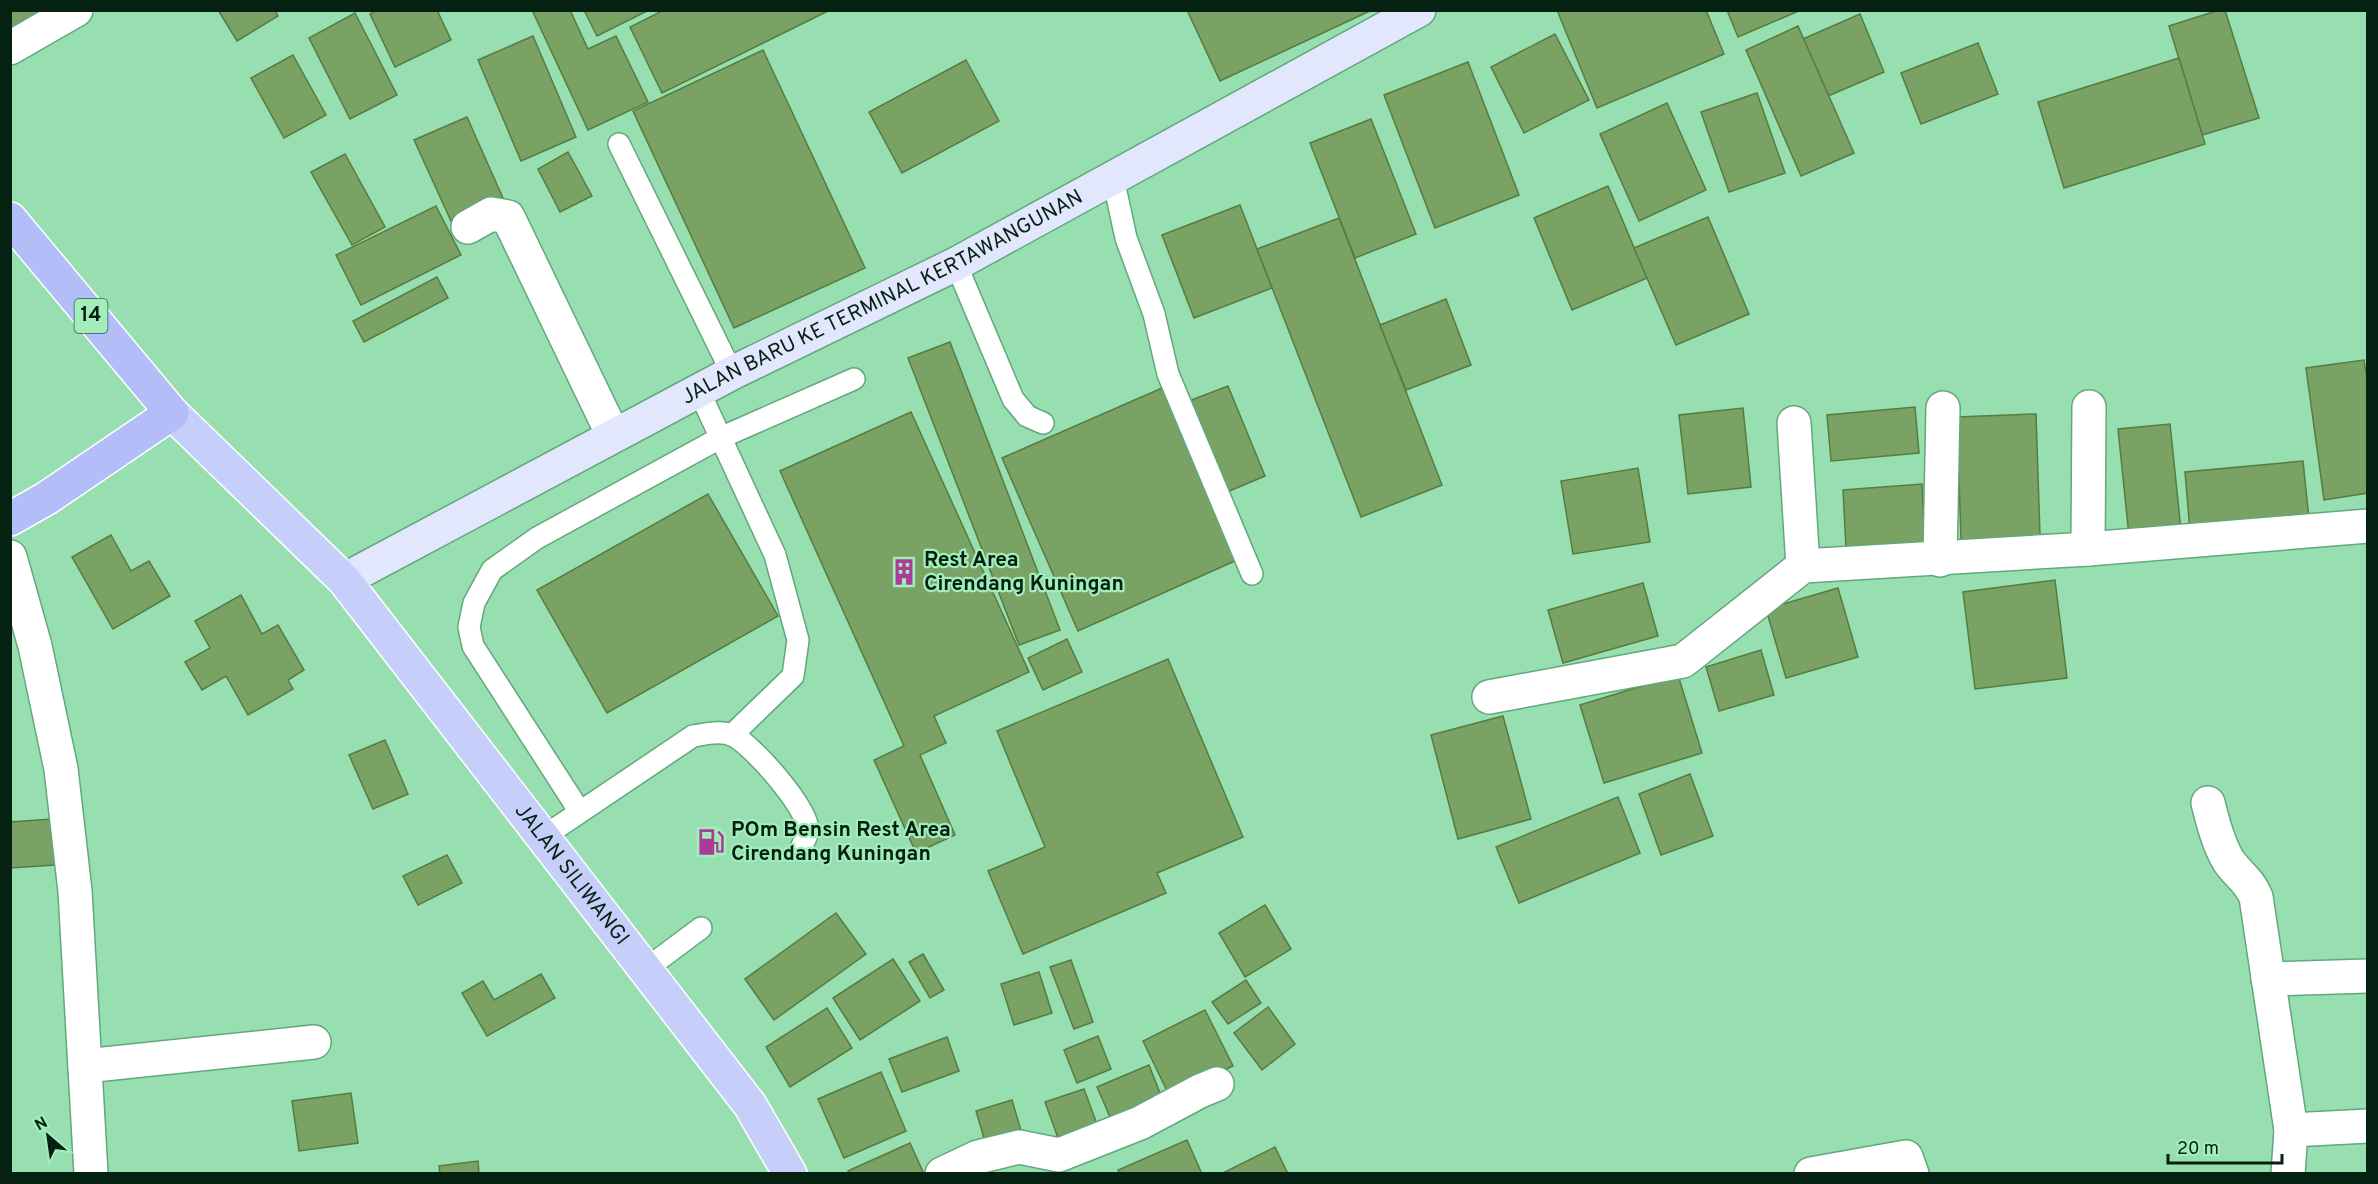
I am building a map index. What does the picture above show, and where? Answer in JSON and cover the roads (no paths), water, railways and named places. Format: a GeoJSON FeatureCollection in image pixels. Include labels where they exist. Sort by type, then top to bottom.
{"type":"FeatureCollection","features":[{"type":"Feature","properties":{"kind":"highway","name":"14"},"geometry":{"type":"LineString","coordinates":[[10,219],[172,413]]}},
{"type":"Feature","properties":{"kind":"highway"},"geometry":{"type":"LineString","coordinates":[[10,519],[47,498],[172,413]]}},
{"type":"Feature","properties":{"kind":"main road","name":"JALAN BARU KE TERMINAL KERTAWANGUNAN"},"geometry":{"type":"LineString","coordinates":[[344,580],[732,373],[956,264],[1419,10]]}},
{"type":"Feature","properties":{"kind":"main road","name":"JALAN SILIWANGI"},"geometry":{"type":"LineString","coordinates":[[172,413],[344,580],[750,1105],[790,1173]]}},
{"type":"Feature","properties":{"kind":"street"},"geometry":{"type":"LineString","coordinates":[[10,48],[76,10]]}},
{"type":"Feature","properties":{"kind":"street"},"geometry":{"type":"LineString","coordinates":[[468,227],[491,214],[508,217],[613,435]]}},
{"type":"Feature","properties":{"kind":"street"},"geometry":{"type":"LineString","coordinates":[[2088,549],[2089,407]]}},
{"type":"Feature","properties":{"kind":"street"},"geometry":{"type":"LineString","coordinates":[[1940,560],[1943,408]]}},
{"type":"Feature","properties":{"kind":"street"},"geometry":{"type":"LineString","coordinates":[[1794,423],[1803,566]]}},
{"type":"Feature","properties":{"kind":"street"},"geometry":{"type":"LineString","coordinates":[[1489,697],[1683,661],[1803,566],[1940,560],[2367,526]]}},
{"type":"Feature","properties":{"kind":"street"},"geometry":{"type":"LineString","coordinates":[[10,557],[36,646],[61,769],[75,891],[91,1173]]}},
{"type":"Feature","properties":{"kind":"street"},"geometry":{"type":"LineString","coordinates":[[2208,802],[2216,832],[2229,862],[2247,879],[2256,897],[2291,1130],[2288,1173]]}},
{"type":"Feature","properties":{"kind":"street"},"geometry":{"type":"LineString","coordinates":[[2268,979],[2367,976]]}},
{"type":"Feature","properties":{"kind":"street"},"geometry":{"type":"LineString","coordinates":[[85,1066],[314,1042]]}},
{"type":"Feature","properties":{"kind":"street"},"geometry":{"type":"LineString","coordinates":[[942,1173],[978,1157],[1018,1147],[1059,1155],[1140,1123],[1217,1084]]}},
{"type":"Feature","properties":{"kind":"street"},"geometry":{"type":"LineString","coordinates":[[2291,1130],[2367,1126]]}},
{"type":"Feature","properties":{"kind":"street"},"geometry":{"type":"LineString","coordinates":[[1811,1173],[1906,1157],[1912,1173]]}},
{"type":"Feature","properties":{"kind":"lane"},"geometry":{"type":"LineString","coordinates":[[619,144],[732,373]]}},
{"type":"Feature","properties":{"kind":"lane"},"geometry":{"type":"LineString","coordinates":[[1113,178],[1126,238],[1154,314],[1168,374],[1252,574]]}},
{"type":"Feature","properties":{"kind":"lane"},"geometry":{"type":"LineString","coordinates":[[956,264],[1013,399],[1026,416],[1043,423]]}},
{"type":"Feature","properties":{"kind":"lane"},"geometry":{"type":"LineString","coordinates":[[580,812],[473,646],[469,627],[474,603],[492,570],[537,538],[720,438],[854,379]]}},
{"type":"Feature","properties":{"kind":"lane"},"geometry":{"type":"LineString","coordinates":[[699,391],[775,555],[798,640],[793,676],[732,735]]}},
{"type":"Feature","properties":{"kind":"lane"},"geometry":{"type":"LineString","coordinates":[[543,837],[693,736],[715,733],[732,735],[753,750],[780,782],[805,817],[808,831],[800,850]]}},
{"type":"Feature","properties":{"kind":"lane"},"geometry":{"type":"LineString","coordinates":[[646,969],[701,928]]}},
{"type":"Feature","properties":{"kind":"place","name":"Rest Area Cirendang Kuningan"},"geometry":{"type":"Point","coordinates":[904,572]}},
{"type":"Feature","properties":{"kind":"place","name":"POm Bensin Rest Area Cirendang Kuningan"},"geometry":{"type":"Point","coordinates":[711,842]}}]}
